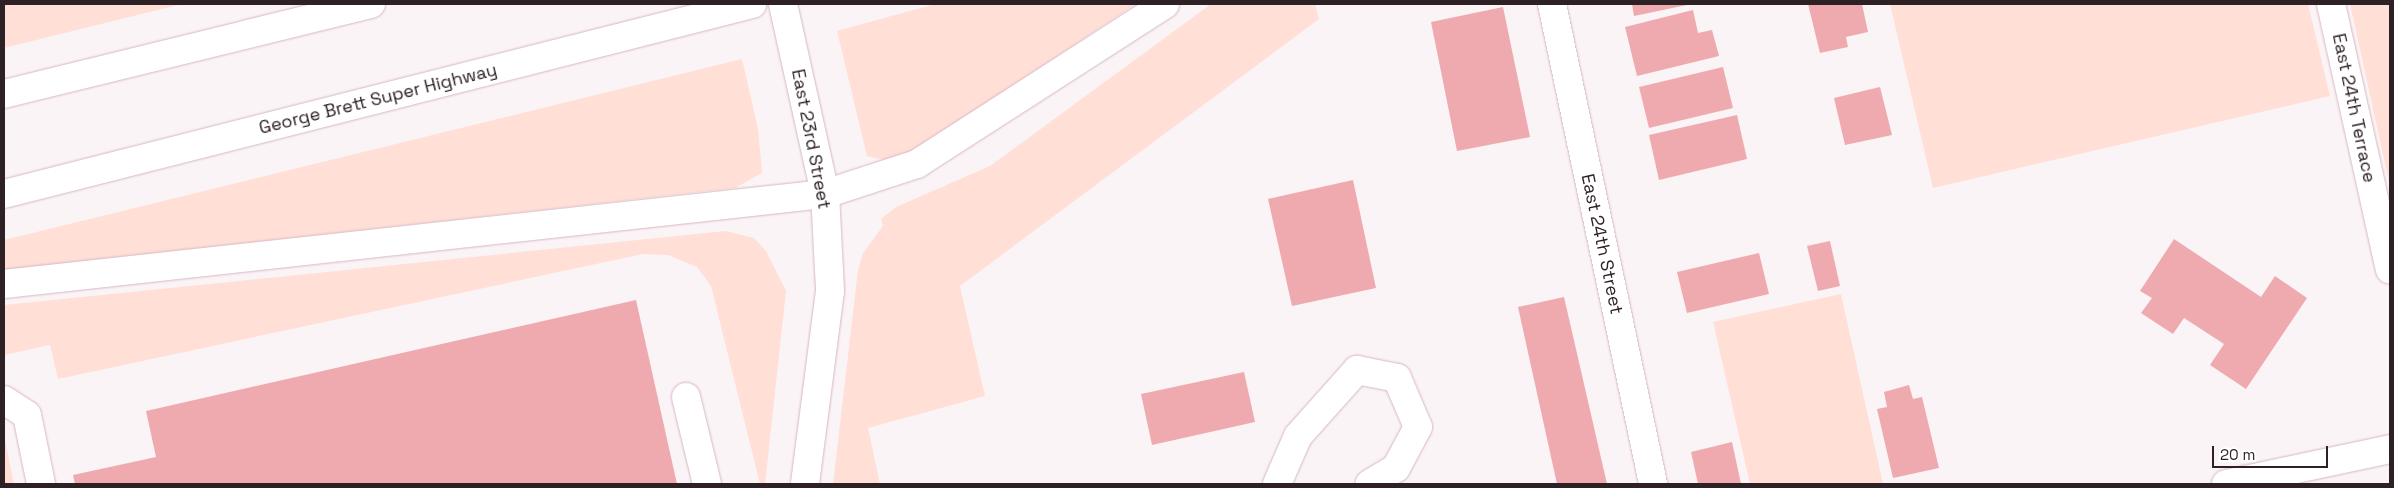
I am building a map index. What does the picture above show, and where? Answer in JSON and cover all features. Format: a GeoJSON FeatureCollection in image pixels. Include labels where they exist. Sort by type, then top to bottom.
{"type":"FeatureCollection","features":[{"type":"Feature","properties":{"kind":"main road"},"geometry":{"type":"LineString","coordinates":[[4,94],[371,4]]}},
{"type":"Feature","properties":{"kind":"main road","name":"George Brett Super Highway"},"geometry":{"type":"LineString","coordinates":[[4,194],[752,4]]}},
{"type":"Feature","properties":{"kind":"main road","name":"East 23rd Street"},"geometry":{"type":"LineString","coordinates":[[783,4],[806,101],[824,194],[830,291],[805,484]]}},
{"type":"Feature","properties":{"kind":"main road"},"geometry":{"type":"LineString","coordinates":[[4,284],[824,194],[917,164],[1165,4]]}},
{"type":"Feature","properties":{"kind":"main road","name":"East 24th Street"},"geometry":{"type":"LineString","coordinates":[[1552,4],[1653,484]]}},
{"type":"Feature","properties":{"kind":"main road","name":"East 24th Terrace"},"geometry":{"type":"LineString","coordinates":[[2331,4],[2390,270]]}},
{"type":"Feature","properties":{"kind":"main road"},"geometry":{"type":"LineString","coordinates":[[1277,484],[1298,436],[1357,370],[1397,378],[1418,427],[1396,468],[1369,484]]}},
{"type":"Feature","properties":{"kind":"main road"},"geometry":{"type":"LineString","coordinates":[[686,398],[707,484]]}},
{"type":"Feature","properties":{"kind":"main road"},"geometry":{"type":"LineString","coordinates":[[4,400],[27,414],[42,484]]}},
{"type":"Feature","properties":{"kind":"main road"},"geometry":{"type":"LineString","coordinates":[[2226,484],[2390,449]]}},
{"type":"Feature","properties":{"kind":"shaded area"},"geometry":{"type":"Polygon","coordinates":[[[4,4],[182,4],[4,48],[4,4]]]}},
{"type":"Feature","properties":{"kind":"shaded area"},"geometry":{"type":"Polygon","coordinates":[[[935,4],[1136,4],[906,156],[891,161],[867,156],[837,31],[935,4]]]}},
{"type":"Feature","properties":{"kind":"shaded area"},"geometry":{"type":"Polygon","coordinates":[[[1211,4],[1315,4],[1319,19],[960,286],[985,396],[868,428],[880,484],[833,484],[858,270],[863,253],[883,226],[881,219],[896,207],[990,166],[1211,4]]]}},
{"type":"Feature","properties":{"kind":"shaded area"},"geometry":{"type":"Polygon","coordinates":[[[1890,4],[2308,4],[2330,96],[1933,188],[1890,4]]]}},
{"type":"Feature","properties":{"kind":"shaded area"},"geometry":{"type":"Polygon","coordinates":[[[2350,4],[2390,4],[2390,186],[2350,4]]]}},
{"type":"Feature","properties":{"kind":"shaded area"},"geometry":{"type":"Polygon","coordinates":[[[742,59],[758,129],[762,173],[735,188],[4,271],[4,240],[742,59]]]}},
{"type":"Feature","properties":{"kind":"shaded area"},"geometry":{"type":"Polygon","coordinates":[[[726,231],[754,238],[766,251],[786,291],[765,484],[760,484],[711,286],[697,267],[668,255],[643,254],[58,379],[50,345],[4,355],[4,305],[726,231]]]}},
{"type":"Feature","properties":{"kind":"shaded area"},"geometry":{"type":"Polygon","coordinates":[[[1841,294],[1883,484],[1750,484],[1713,322],[1841,294]]]}},
{"type":"Feature","properties":{"kind":"shaded area"},"geometry":{"type":"Polygon","coordinates":[[[5,440],[14,484],[4,484],[5,440]]]}},
{"type":"Feature","properties":{"kind":"building"},"geometry":{"type":"Polygon","coordinates":[[[1632,4],[1687,4],[1687,5],[1634,16],[1632,4]]]}},
{"type":"Feature","properties":{"kind":"building"},"geometry":{"type":"Polygon","coordinates":[[[1808,4],[1862,4],[1868,32],[1846,37],[1848,47],[1820,53],[1808,4]]]}},
{"type":"Feature","properties":{"kind":"building"},"geometry":{"type":"Polygon","coordinates":[[[1503,7],[1530,137],[1457,151],[1431,22],[1503,7]]]}},
{"type":"Feature","properties":{"kind":"building"},"geometry":{"type":"Polygon","coordinates":[[[1693,10],[1698,33],[1712,30],[1719,56],[1637,76],[1625,27],[1693,10]]]}},
{"type":"Feature","properties":{"kind":"building"},"geometry":{"type":"Polygon","coordinates":[[[1723,67],[1733,108],[1649,128],[1639,87],[1723,67]]]}},
{"type":"Feature","properties":{"kind":"building"},"geometry":{"type":"Polygon","coordinates":[[[1880,87],[1892,135],[1845,145],[1834,98],[1880,87]]]}},
{"type":"Feature","properties":{"kind":"building"},"geometry":{"type":"Polygon","coordinates":[[[1737,115],[1747,159],[1659,180],[1649,135],[1737,115]]]}},
{"type":"Feature","properties":{"kind":"building"},"geometry":{"type":"Polygon","coordinates":[[[1353,180],[1376,288],[1292,306],[1268,199],[1353,180]]]}},
{"type":"Feature","properties":{"kind":"building"},"geometry":{"type":"Polygon","coordinates":[[[2174,239],[2261,297],[2275,276],[2307,298],[2246,389],[2210,365],[2224,344],[2184,318],[2173,334],[2141,313],[2152,298],[2140,291],[2174,239]]]}},
{"type":"Feature","properties":{"kind":"building"},"geometry":{"type":"Polygon","coordinates":[[[1830,241],[1840,286],[1818,291],[1807,246],[1830,241]]]}},
{"type":"Feature","properties":{"kind":"building"},"geometry":{"type":"Polygon","coordinates":[[[1759,253],[1769,294],[1687,313],[1677,272],[1759,253]]]}},
{"type":"Feature","properties":{"kind":"building"},"geometry":{"type":"Polygon","coordinates":[[[1564,297],[1607,484],[1557,484],[1518,307],[1564,297]]]}},
{"type":"Feature","properties":{"kind":"building"},"geometry":{"type":"Polygon","coordinates":[[[636,300],[677,484],[75,484],[73,475],[156,457],[146,411],[636,300]]]}},
{"type":"Feature","properties":{"kind":"building"},"geometry":{"type":"Polygon","coordinates":[[[1244,372],[1255,422],[1152,445],[1141,394],[1244,372]]]}},
{"type":"Feature","properties":{"kind":"building"},"geometry":{"type":"Polygon","coordinates":[[[1909,385],[1913,399],[1922,397],[1939,468],[1893,478],[1877,409],[1887,407],[1884,392],[1909,385]]]}},
{"type":"Feature","properties":{"kind":"building"},"geometry":{"type":"Polygon","coordinates":[[[1732,442],[1741,484],[1698,484],[1691,452],[1732,442]]]}}]}
